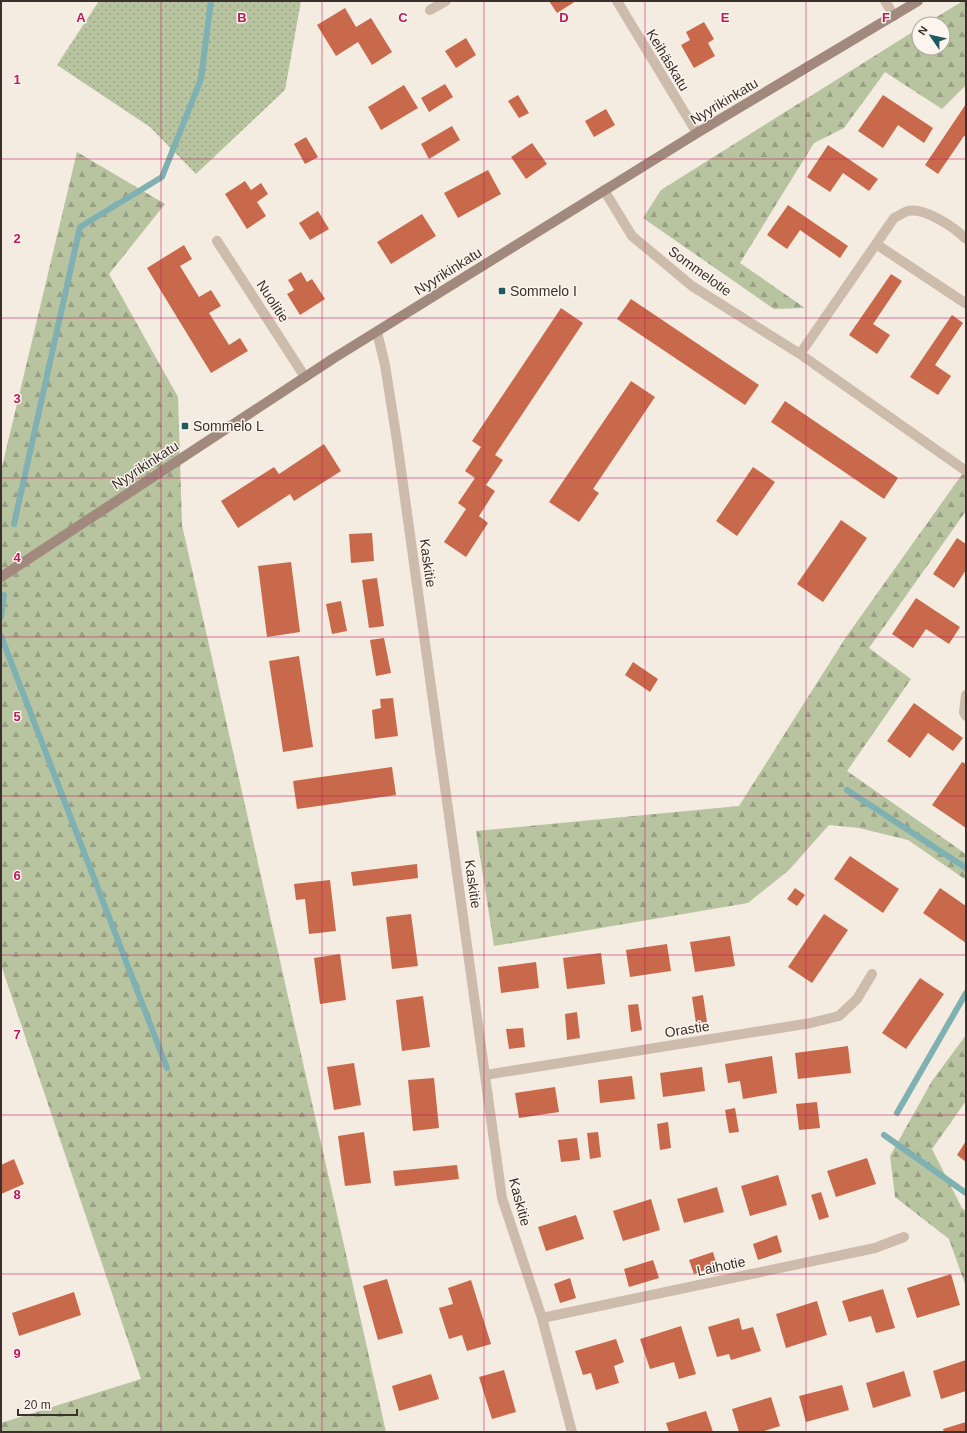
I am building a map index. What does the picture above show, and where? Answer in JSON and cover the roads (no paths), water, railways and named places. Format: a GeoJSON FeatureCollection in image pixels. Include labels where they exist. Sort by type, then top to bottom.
{"type":"FeatureCollection","features":[{"type":"Feature","properties":{"kind":"street"},"geometry":{"type":"LineString","coordinates":[[430,10],[446,1]]}},
{"type":"Feature","properties":{"kind":"street","name":"Keihäskatu"},"geometry":{"type":"LineString","coordinates":[[616,1],[697,133]]}},
{"type":"Feature","properties":{"kind":"street"},"geometry":{"type":"LineString","coordinates":[[886,1],[894,16]]}},
{"type":"Feature","properties":{"kind":"street","name":"Nyyrikinkatu"},"geometry":{"type":"LineString","coordinates":[[1,577],[305,377],[604,190],[918,1]]}},
{"type":"Feature","properties":{"kind":"street","name":"Sommelotie"},"geometry":{"type":"LineString","coordinates":[[604,190],[632,236],[692,286],[800,354],[966,471]]}},
{"type":"Feature","properties":{"kind":"street"},"geometry":{"type":"LineString","coordinates":[[800,354],[894,218],[909,210],[932,215],[956,230],[966,240]]}},
{"type":"Feature","properties":{"kind":"street","name":"Nuolitie"},"geometry":{"type":"LineString","coordinates":[[217,241],[305,377]]}},
{"type":"Feature","properties":{"kind":"street"},"geometry":{"type":"LineString","coordinates":[[876,244],[965,304],[966,302]]}},
{"type":"Feature","properties":{"kind":"street","name":"Kaskitie"},"geometry":{"type":"LineString","coordinates":[[377,332],[385,365],[397,441],[502,1198],[542,1318],[572,1432]]}},
{"type":"Feature","properties":{"kind":"street"},"geometry":{"type":"LineString","coordinates":[[966,695],[964,712],[966,716]]}},
{"type":"Feature","properties":{"kind":"street","name":"Orastie"},"geometry":{"type":"LineString","coordinates":[[485,1075],[811,1023],[839,1016],[857,999],[872,974]]}},
{"type":"Feature","properties":{"kind":"street","name":"Laihotie"},"geometry":{"type":"LineString","coordinates":[[542,1318],[875,1248],[904,1237]]}},
{"type":"Feature","properties":{"kind":"waterway"},"geometry":{"type":"LineString","coordinates":[[14,524],[80,227],[162,177],[201,79],[211,1]]}},
{"type":"Feature","properties":{"kind":"waterway"},"geometry":{"type":"LineString","coordinates":[[1,617],[4,595]]}},
{"type":"Feature","properties":{"kind":"waterway"},"geometry":{"type":"LineString","coordinates":[[1,636],[167,1068]]}},
{"type":"Feature","properties":{"kind":"waterway"},"geometry":{"type":"LineString","coordinates":[[847,790],[966,868]]}},
{"type":"Feature","properties":{"kind":"waterway"},"geometry":{"type":"LineString","coordinates":[[897,1113],[966,993]]}},
{"type":"Feature","properties":{"kind":"waterway"},"geometry":{"type":"LineString","coordinates":[[884,1135],[966,1193]]}},
{"type":"Feature","properties":{"kind":"place","name":"Sommelo I"},"geometry":{"type":"Point","coordinates":[502,291]}},
{"type":"Feature","properties":{"kind":"place","name":"Sommelo L"},"geometry":{"type":"Point","coordinates":[185,426]}}]}
